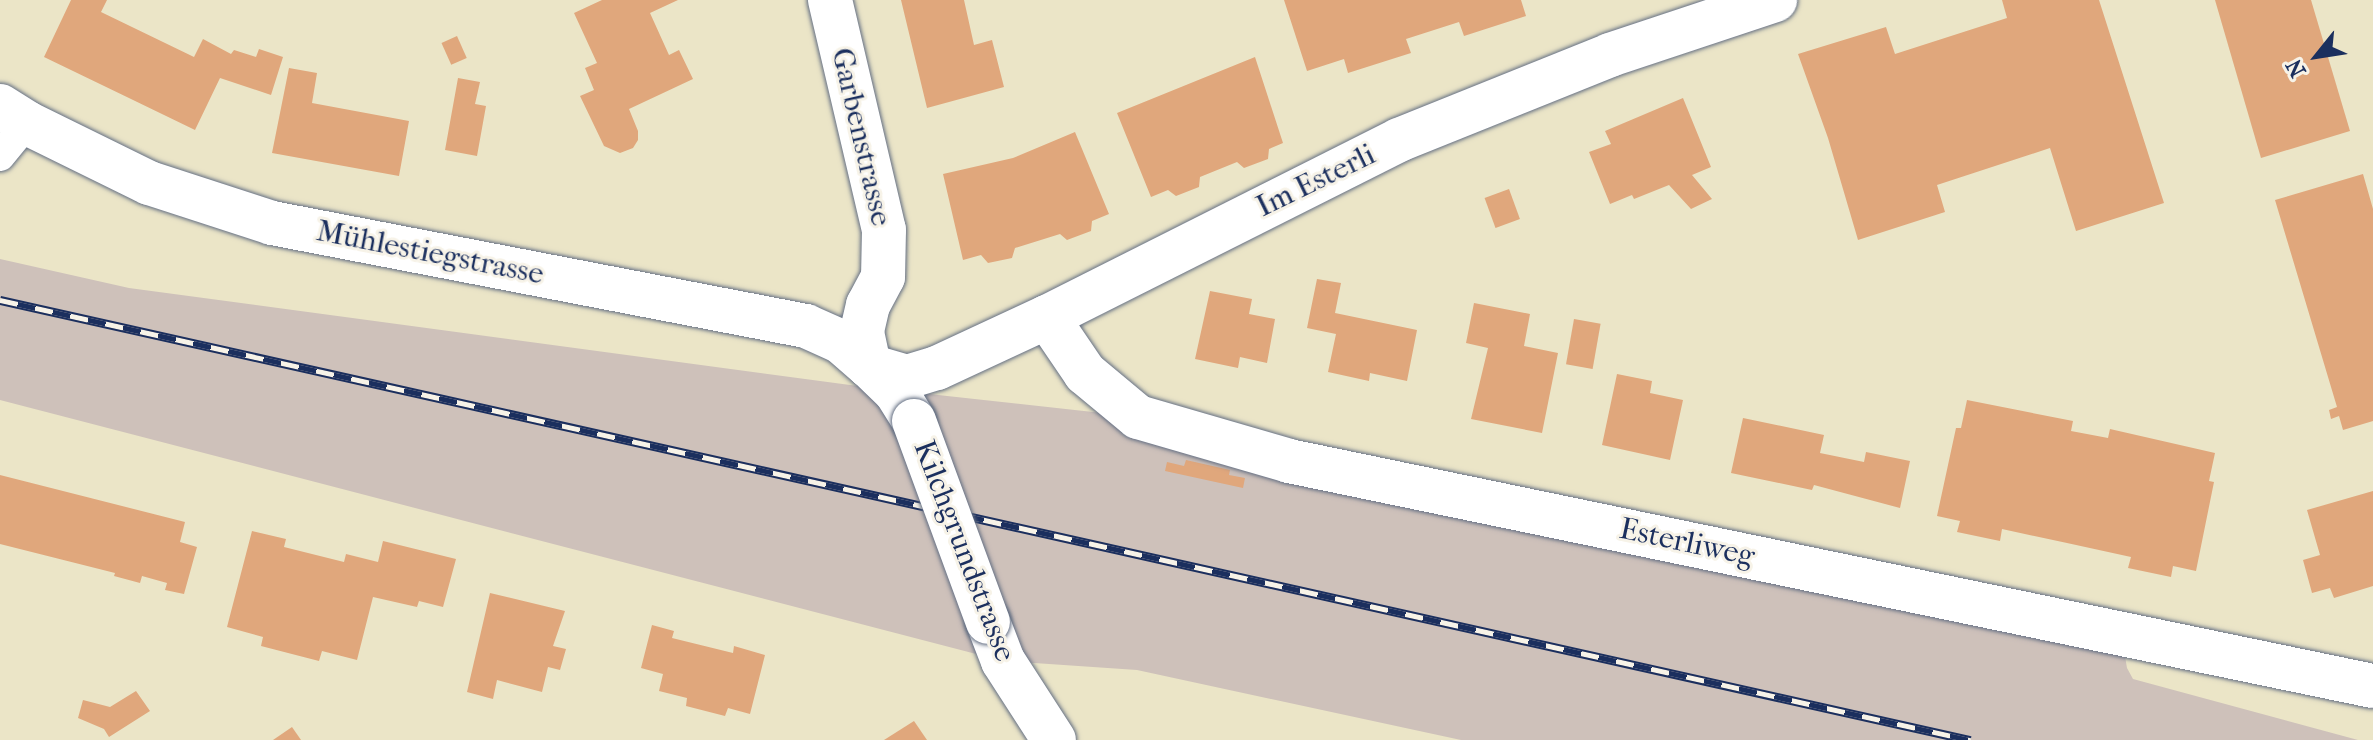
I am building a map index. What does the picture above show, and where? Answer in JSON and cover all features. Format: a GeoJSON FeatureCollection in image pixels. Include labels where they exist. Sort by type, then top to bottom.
{"type":"FeatureCollection","features":[{"type":"Feature","properties":{"kind":"street","name":"Garbenstrasse"},"geometry":{"type":"LineString","coordinates":[[830,0],[884,230],[883,277],[868,305],[862,332],[869,366]]}},
{"type":"Feature","properties":{"kind":"street","name":"Im Esterli"},"geometry":{"type":"LineString","coordinates":[[869,366],[907,377],[937,368],[1047,317],[1399,140],[1610,55],[1775,0]]}},
{"type":"Feature","properties":{"kind":"street","name":"Mühlestiegstrasse"},"geometry":{"type":"LineString","coordinates":[[9,128],[149,183],[272,223],[806,326],[840,341],[869,366]]}},
{"type":"Feature","properties":{"kind":"street","name":"Esterliweg"},"geometry":{"type":"LineString","coordinates":[[1047,317],[1085,373],[1138,417],[1274,456],[2373,686]]}},
{"type":"Feature","properties":{"kind":"street","name":"Kilchgrundstrasse"},"geometry":{"type":"LineString","coordinates":[[869,366],[896,392],[914,421],[1003,661],[1054,740]]}},
{"type":"Feature","properties":{"kind":"shaded area"},"geometry":{"type":"Polygon","coordinates":[[[0,259],[129,288],[865,387],[1138,417],[2121,633],[2127,668],[2133,679],[2358,740],[1461,740],[1137,670],[1003,661],[0,400],[0,259]]]}},
{"type":"Feature","properties":{"kind":"building"},"geometry":{"type":"Polygon","coordinates":[[[71,0],[107,0],[101,12],[194,57],[203,39],[231,54],[234,50],[256,57],[259,49],[283,57],[271,95],[220,78],[195,130],[44,57],[71,0]]]}},
{"type":"Feature","properties":{"kind":"building"},"geometry":{"type":"Polygon","coordinates":[[[602,0],[678,0],[650,13],[669,55],[679,50],[693,79],[629,109],[638,131],[638,140],[633,148],[620,153],[604,146],[580,96],[594,90],[585,68],[597,63],[574,13],[602,0]]]}},
{"type":"Feature","properties":{"kind":"building"},"geometry":{"type":"Polygon","coordinates":[[[901,0],[964,0],[974,45],[992,40],[1004,87],[927,108],[901,0]]]}},
{"type":"Feature","properties":{"kind":"building"},"geometry":{"type":"Polygon","coordinates":[[[1284,0],[1521,0],[1526,16],[1464,36],[1459,22],[1406,39],[1411,53],[1348,73],[1344,59],[1307,71],[1284,0]]]}},
{"type":"Feature","properties":{"kind":"building"},"geometry":{"type":"Polygon","coordinates":[[[2002,0],[2099,0],[2164,203],[2076,231],[2050,148],[1937,185],[1945,212],[1858,240],[1828,138],[1798,54],[1886,27],[1895,54],[2007,18],[2002,0]]]}},
{"type":"Feature","properties":{"kind":"building"},"geometry":{"type":"Polygon","coordinates":[[[2215,0],[2311,0],[2350,131],[2261,158],[2215,0]]]}},
{"type":"Feature","properties":{"kind":"building"},"geometry":{"type":"Polygon","coordinates":[[[457,36],[467,58],[451,65],[441,43],[457,36]]]}},
{"type":"Feature","properties":{"kind":"building"},"geometry":{"type":"Polygon","coordinates":[[[1255,57],[1283,143],[1269,149],[1268,159],[1244,168],[1237,162],[1200,177],[1199,187],[1176,196],[1168,190],[1151,197],[1117,113],[1255,57]]]}},
{"type":"Feature","properties":{"kind":"building"},"geometry":{"type":"Polygon","coordinates":[[[289,68],[317,73],[312,103],[409,121],[399,176],[272,153],[289,68]]]}},
{"type":"Feature","properties":{"kind":"building"},"geometry":{"type":"Polygon","coordinates":[[[458,78],[480,82],[475,104],[486,106],[477,156],[445,150],[458,78]]]}},
{"type":"Feature","properties":{"kind":"building"},"geometry":{"type":"Polygon","coordinates":[[[1683,98],[1711,167],[1692,175],[1712,199],[1691,209],[1669,185],[1634,199],[1632,195],[1610,204],[1589,152],[1611,144],[1605,131],[1683,98]]]}},
{"type":"Feature","properties":{"kind":"building"},"geometry":{"type":"Polygon","coordinates":[[[1075,132],[1109,214],[1092,221],[1091,231],[1067,240],[1060,234],[1015,248],[1012,258],[988,263],[981,255],[963,260],[943,174],[1013,158],[1075,132]]]}},
{"type":"Feature","properties":{"kind":"building"},"geometry":{"type":"Polygon","coordinates":[[[2363,174],[2373,209],[2373,421],[2343,430],[2339,416],[2331,419],[2329,410],[2337,407],[2275,200],[2363,174]]]}},
{"type":"Feature","properties":{"kind":"building"},"geometry":{"type":"Polygon","coordinates":[[[1509,189],[1520,219],[1496,228],[1485,198],[1509,189]]]}},
{"type":"Feature","properties":{"kind":"building"},"geometry":{"type":"Polygon","coordinates":[[[1317,279],[1341,283],[1335,313],[1417,330],[1407,381],[1370,373],[1369,381],[1328,372],[1336,334],[1307,328],[1317,279]]]}},
{"type":"Feature","properties":{"kind":"building"},"geometry":{"type":"Polygon","coordinates":[[[1210,291],[1252,299],[1249,314],[1275,319],[1267,363],[1240,357],[1238,368],[1195,359],[1210,291]]]}},
{"type":"Feature","properties":{"kind":"building"},"geometry":{"type":"Polygon","coordinates":[[[1474,303],[1530,314],[1524,346],[1558,353],[1542,433],[1471,419],[1488,348],[1466,343],[1474,303]]]}},
{"type":"Feature","properties":{"kind":"building"},"geometry":{"type":"Polygon","coordinates":[[[1574,319],[1601,324],[1593,369],[1566,364],[1574,319]]]}},
{"type":"Feature","properties":{"kind":"building"},"geometry":{"type":"Polygon","coordinates":[[[1617,374],[1652,381],[1650,393],[1683,400],[1670,460],[1602,445],[1617,374]]]}},
{"type":"Feature","properties":{"kind":"building"},"geometry":{"type":"Polygon","coordinates":[[[1967,400],[2073,421],[2071,431],[2108,438],[2110,429],[2215,453],[2209,481],[2214,482],[2196,571],[2173,566],[2171,577],[2128,568],[2131,557],[2002,529],[2000,541],[1957,532],[1960,521],[1937,516],[1956,428],[1961,428],[1967,400]]]}},
{"type":"Feature","properties":{"kind":"building"},"geometry":{"type":"Polygon","coordinates":[[[1743,418],[1824,435],[1820,453],[1864,462],[1866,452],[1910,461],[1900,508],[1814,485],[1812,490],[1731,473],[1743,418]]]}},
{"type":"Feature","properties":{"kind":"building"},"geometry":{"type":"Polygon","coordinates":[[[1186,460],[1230,470],[1229,475],[1245,478],[1243,488],[1165,471],[1167,462],[1184,466],[1186,460]]]}},
{"type":"Feature","properties":{"kind":"building"},"geometry":{"type":"Polygon","coordinates":[[[0,475],[185,522],[180,542],[197,547],[184,594],[165,590],[167,583],[142,576],[140,583],[114,576],[115,573],[0,544],[0,475]]]}},
{"type":"Feature","properties":{"kind":"building"},"geometry":{"type":"Polygon","coordinates":[[[2373,491],[2373,586],[2334,598],[2330,588],[2312,593],[2303,560],[2320,555],[2307,510],[2373,491]]]}},
{"type":"Feature","properties":{"kind":"building"},"geometry":{"type":"Polygon","coordinates":[[[252,531],[286,539],[284,547],[344,562],[346,554],[378,562],[383,541],[456,559],[443,607],[419,601],[417,607],[373,597],[357,660],[322,651],[319,661],[261,646],[263,637],[227,627],[252,531]]]}},
{"type":"Feature","properties":{"kind":"building"},"geometry":{"type":"Polygon","coordinates":[[[490,593],[565,611],[553,646],[566,649],[560,670],[548,667],[542,692],[497,680],[493,699],[467,692],[490,593]]]}},
{"type":"Feature","properties":{"kind":"building"},"geometry":{"type":"Polygon","coordinates":[[[652,625],[674,631],[672,638],[733,653],[734,646],[765,655],[750,714],[728,708],[725,716],[686,706],[687,698],[659,691],[663,674],[641,668],[652,625]]]}},
{"type":"Feature","properties":{"kind":"building"},"geometry":{"type":"Polygon","coordinates":[[[136,691],[150,711],[109,737],[104,729],[78,718],[83,700],[110,707],[136,691]]]}},
{"type":"Feature","properties":{"kind":"building"},"geometry":{"type":"Polygon","coordinates":[[[914,721],[927,740],[884,740],[914,721]]]}},
{"type":"Feature","properties":{"kind":"building"},"geometry":{"type":"Polygon","coordinates":[[[292,727],[301,740],[273,740],[292,727]]]}},
{"type":"Feature","properties":{"kind":"railway"},"geometry":{"type":"LineString","coordinates":[[0,300],[1970,740]]}}]}
